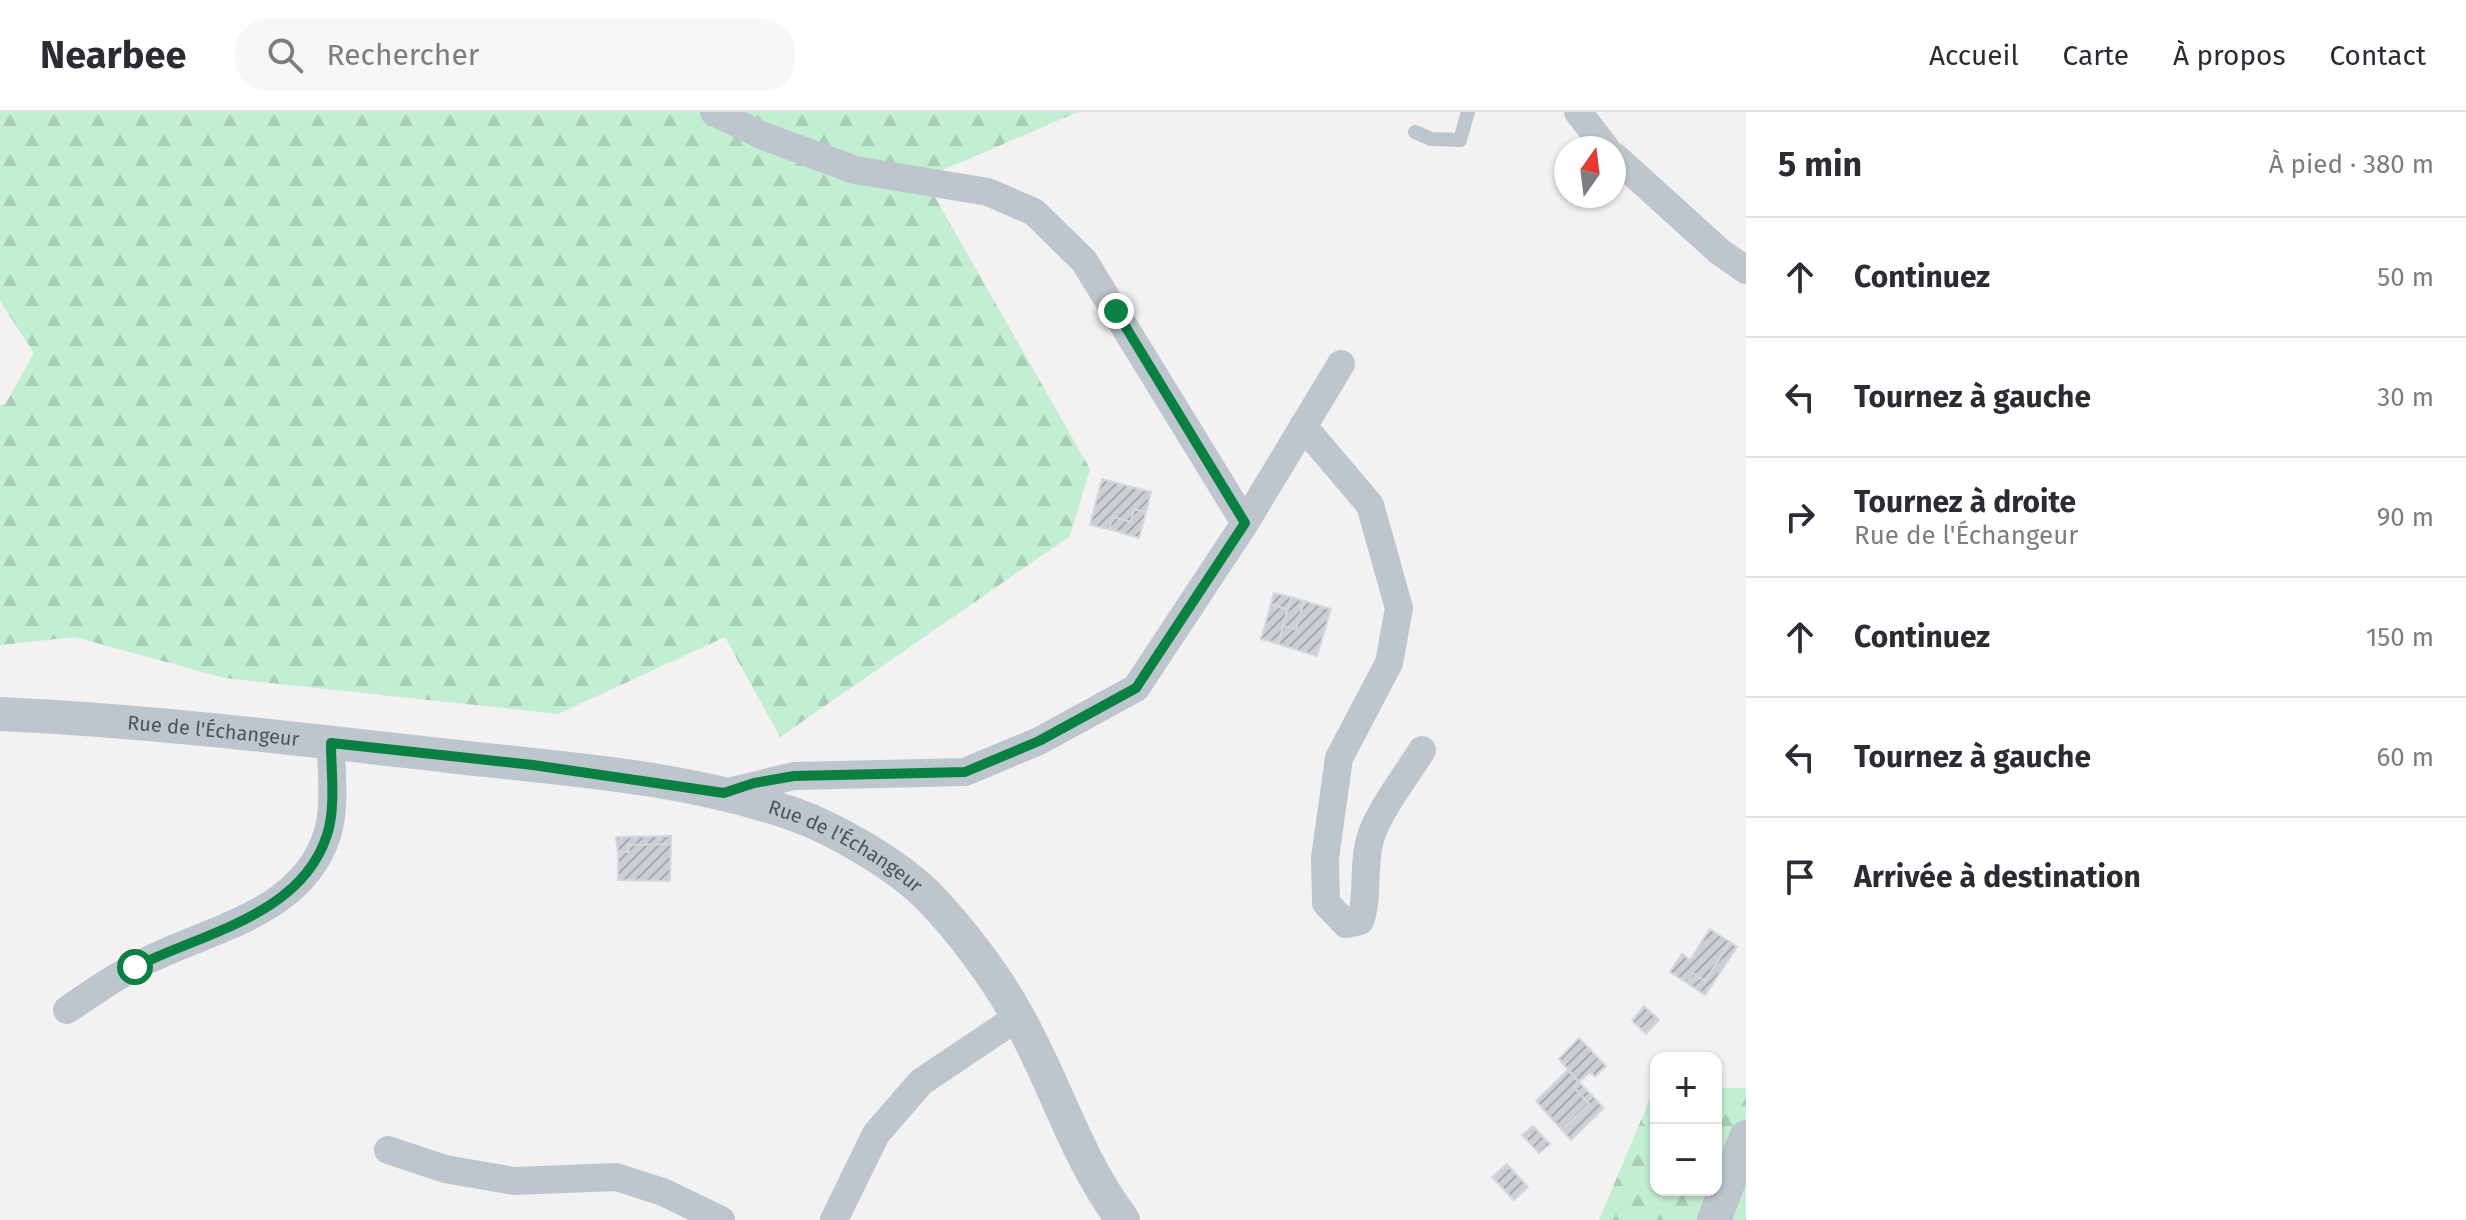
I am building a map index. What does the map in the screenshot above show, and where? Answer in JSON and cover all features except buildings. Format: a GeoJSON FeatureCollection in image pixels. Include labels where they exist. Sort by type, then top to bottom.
{"type":"FeatureCollection","features":[{"type":"Feature","properties":{"kind":"street"},"geometry":{"type":"LineString","coordinates":[[714,112],[763,136],[855,170],[988,192],[1034,212],[1084,261],[1245,523]]}},
{"type":"Feature","properties":{"kind":"street"},"geometry":{"type":"LineString","coordinates":[[1578,112],[1597,136]]}},
{"type":"Feature","properties":{"kind":"street"},"geometry":{"type":"LineString","coordinates":[[1626,167],[1720,252],[1746,270]]}},
{"type":"Feature","properties":{"kind":"street"},"geometry":{"type":"LineString","coordinates":[[724,793],[754,783],[794,776],[965,772],[1078,721],[1136,688],[1245,523],[1341,364]]}},
{"type":"Feature","properties":{"kind":"street"},"geometry":{"type":"LineString","coordinates":[[1303,426],[1370,505],[1399,608],[1389,663],[1339,758],[1332,795],[1325,858],[1326,903],[1336,917],[1346,924],[1360,921],[1365,909],[1363,880],[1372,834],[1422,750]]}},
{"type":"Feature","properties":{"kind":"street","name":"Rue de l'Échangeur"},"geometry":{"type":"LineString","coordinates":[[0,714],[331,743],[619,776],[724,793],[797,815],[890,866],[939,908],[1018,1017],[1071,1135],[1123,1220]]}},
{"type":"Feature","properties":{"kind":"street"},"geometry":{"type":"LineString","coordinates":[[67,1010],[135,967],[249,919],[283,895],[311,867],[327,835],[331,806],[331,743]]}},
{"type":"Feature","properties":{"kind":"street"},"geometry":{"type":"LineString","coordinates":[[834,1220],[876,1134],[921,1082],[1018,1017]]}},
{"type":"Feature","properties":{"kind":"street"},"geometry":{"type":"LineString","coordinates":[[1714,1220],[1746,1137]]}},
{"type":"Feature","properties":{"kind":"street"},"geometry":{"type":"LineString","coordinates":[[388,1150],[445,1169],[514,1181],[616,1177],[663,1192],[721,1220]]}},
{"type":"Feature","properties":{"kind":"lane"},"geometry":{"type":"LineString","coordinates":[[1415,132],[1431,139],[1460,140],[1468,112]]}},
{"type":"Feature","properties":{"kind":"green space"},"geometry":{"type":"Polygon","coordinates":[[[0,112],[1078,112],[924,178],[1090,469],[1070,536],[780,737],[725,637],[558,714],[224,678],[75,637],[0,645],[0,405],[5,405],[34,353],[0,301],[0,112]]]}},
{"type":"Feature","properties":{"kind":"green space"},"geometry":{"type":"Polygon","coordinates":[[[1722,1088],[1746,1088],[1746,1220],[1599,1220],[1650,1099],[1650,1196],[1722,1196],[1722,1088]]]}},
{"type":"Feature","properties":{"kind":"route"},"geometry":{"type":"LineString","coordinates":[[135,967],[249,919],[283,895],[311,867],[327,835],[331,806],[331,743],[533,765],[724,793],[754,783],[794,776],[965,772],[1039,741],[1136,688],[1245,523],[1116,311]]}}]}
